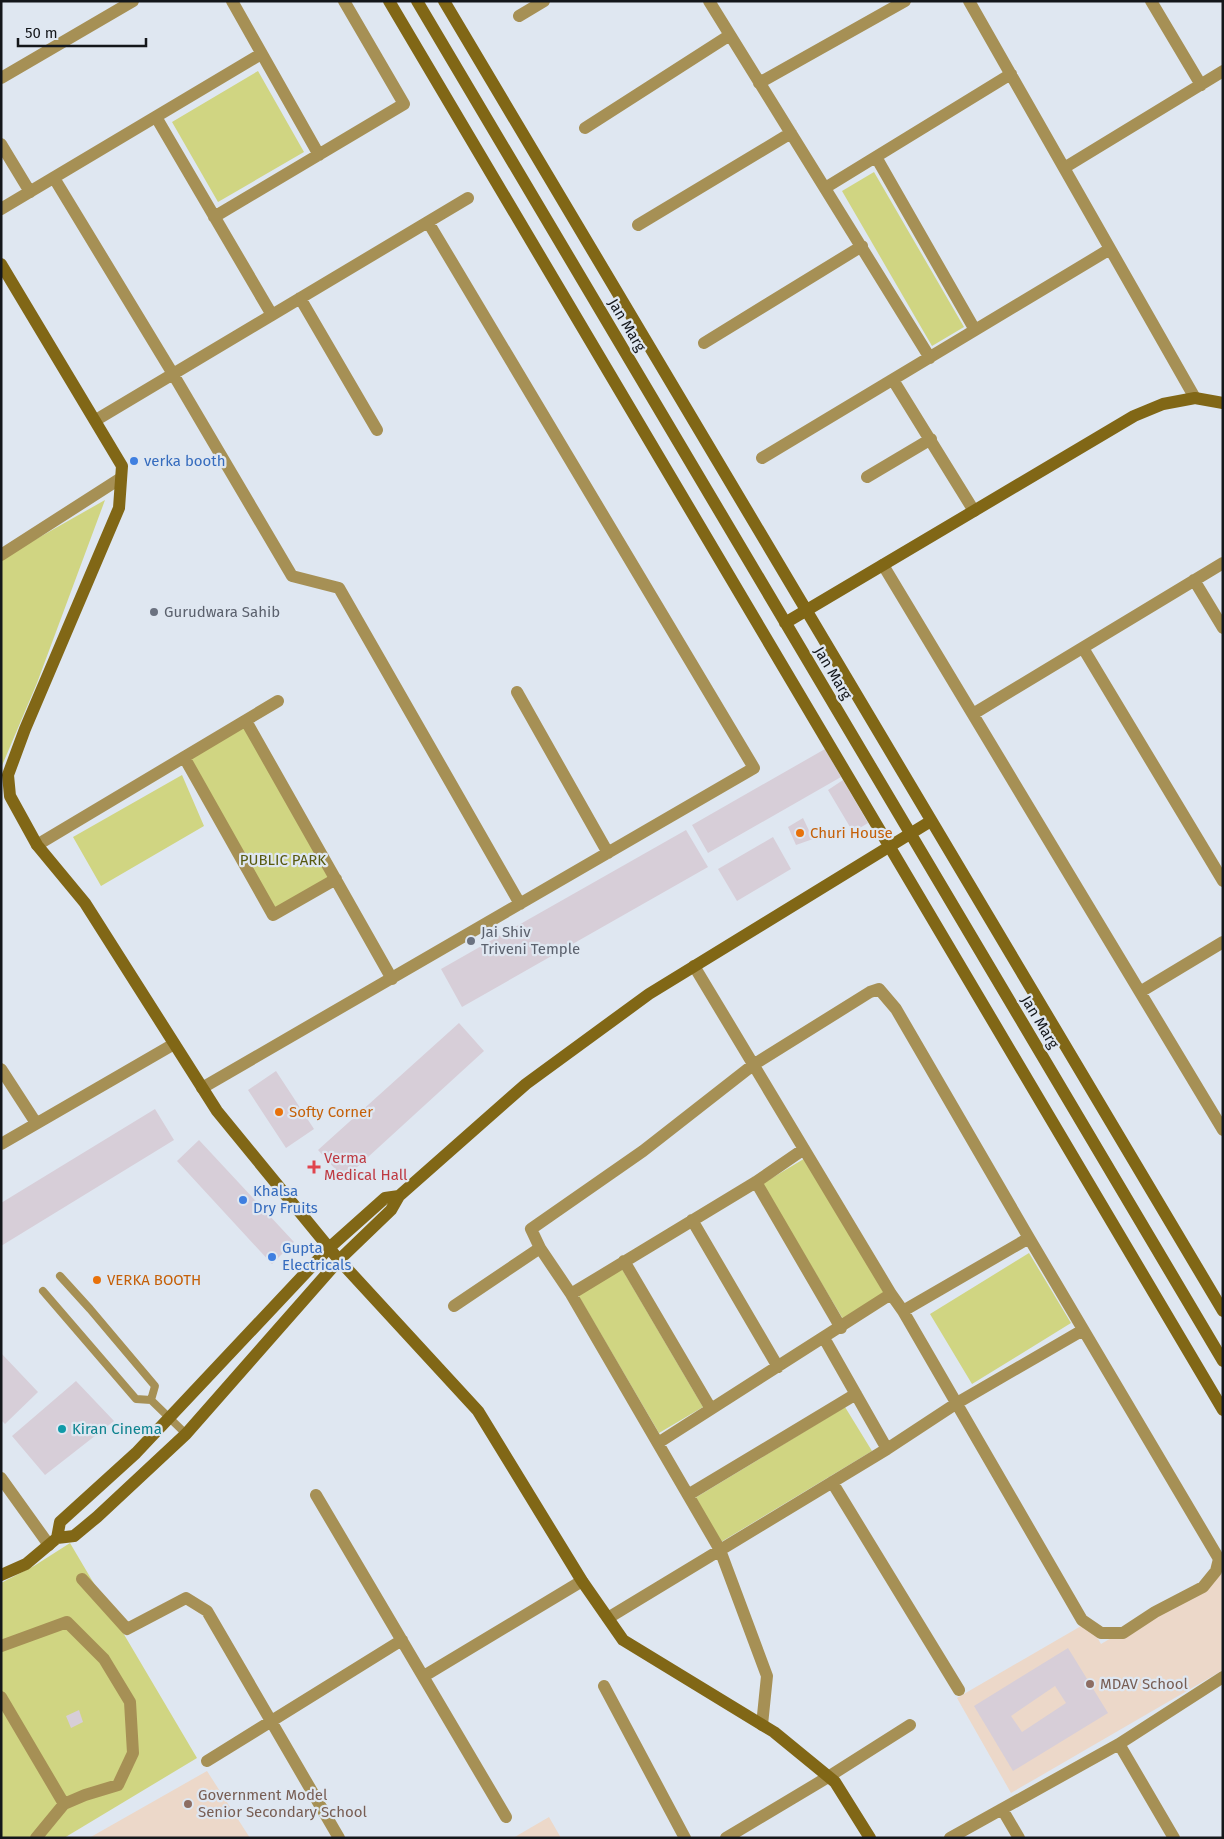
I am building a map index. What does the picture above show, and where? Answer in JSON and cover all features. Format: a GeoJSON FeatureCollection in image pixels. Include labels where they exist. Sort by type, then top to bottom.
{"type":"FeatureCollection","features":[{"type":"Feature","properties":{"kind":"street"},"geometry":{"type":"LineString","coordinates":[[1,78],[133,1]]}},
{"type":"Feature","properties":{"kind":"street"},"geometry":{"type":"LineString","coordinates":[[232,1],[319,155]]}},
{"type":"Feature","properties":{"kind":"street"},"geometry":{"type":"LineString","coordinates":[[214,216],[404,104],[344,1]]}},
{"type":"Feature","properties":{"kind":"street"},"geometry":{"type":"LineString","coordinates":[[389,1],[888,847],[1223,1410]]}},
{"type":"Feature","properties":{"kind":"street","name":"Jan Marg"},"geometry":{"type":"LineString","coordinates":[[417,1],[1223,1361]]}},
{"type":"Feature","properties":{"kind":"street","name":"Jan Marg"},"geometry":{"type":"LineString","coordinates":[[444,1],[1223,1311]]}},
{"type":"Feature","properties":{"kind":"street"},"geometry":{"type":"LineString","coordinates":[[519,16],[544,1]]}},
{"type":"Feature","properties":{"kind":"street"},"geometry":{"type":"LineString","coordinates":[[709,1],[930,358]]}},
{"type":"Feature","properties":{"kind":"street"},"geometry":{"type":"LineString","coordinates":[[759,83],[905,1]]}},
{"type":"Feature","properties":{"kind":"street"},"geometry":{"type":"LineString","coordinates":[[969,1],[1195,398]]}},
{"type":"Feature","properties":{"kind":"street"},"geometry":{"type":"LineString","coordinates":[[1151,1],[1201,85]]}},
{"type":"Feature","properties":{"kind":"street"},"geometry":{"type":"LineString","coordinates":[[585,128],[730,35]]}},
{"type":"Feature","properties":{"kind":"street"},"geometry":{"type":"LineString","coordinates":[[1,209],[261,54]]}},
{"type":"Feature","properties":{"kind":"street"},"geometry":{"type":"LineString","coordinates":[[1064,168],[1223,71]]}},
{"type":"Feature","properties":{"kind":"street"},"geometry":{"type":"LineString","coordinates":[[825,188],[1010,74]]}},
{"type":"Feature","properties":{"kind":"street"},"geometry":{"type":"LineString","coordinates":[[156,117],[272,315]]}},
{"type":"Feature","properties":{"kind":"street"},"geometry":{"type":"LineString","coordinates":[[638,225],[790,133]]}},
{"type":"Feature","properties":{"kind":"street"},"geometry":{"type":"LineString","coordinates":[[1,144],[30,192]]}},
{"type":"Feature","properties":{"kind":"street"},"geometry":{"type":"LineString","coordinates":[[876,157],[975,330]]}},
{"type":"Feature","properties":{"kind":"street"},"geometry":{"type":"LineString","coordinates":[[54,178],[173,374],[292,576],[339,588],[520,904]]}},
{"type":"Feature","properties":{"kind":"street"},"geometry":{"type":"LineString","coordinates":[[96,420],[468,198]]}},
{"type":"Feature","properties":{"kind":"street"},"geometry":{"type":"LineString","coordinates":[[202,1088],[754,768],[428,222]]}},
{"type":"Feature","properties":{"kind":"street"},"geometry":{"type":"LineString","coordinates":[[704,344],[862,246]]}},
{"type":"Feature","properties":{"kind":"street"},"geometry":{"type":"LineString","coordinates":[[762,458],[1110,249]]}},
{"type":"Feature","properties":{"kind":"street"},"geometry":{"type":"LineString","coordinates":[[1,264],[122,466],[119,508],[25,728],[8,775],[6,794],[37,845],[85,902],[217,1111],[339,1260],[478,1411],[582,1581],[623,1640],[774,1732],[835,1782],[870,1838]]}},
{"type":"Feature","properties":{"kind":"street"},"geometry":{"type":"LineString","coordinates":[[300,298],[376,430]]}},
{"type":"Feature","properties":{"kind":"street"},"geometry":{"type":"LineString","coordinates":[[893,380],[974,511]]}},
{"type":"Feature","properties":{"kind":"street"},"geometry":{"type":"LineString","coordinates":[[785,623],[1134,416],[1163,404],[1195,398],[1223,403]]}},
{"type":"Feature","properties":{"kind":"street"},"geometry":{"type":"LineString","coordinates":[[867,477],[931,439]]}},
{"type":"Feature","properties":{"kind":"street"},"geometry":{"type":"LineString","coordinates":[[1,555],[122,478]]}},
{"type":"Feature","properties":{"kind":"street"},"geometry":{"type":"LineString","coordinates":[[973,714],[1223,563]]}},
{"type":"Feature","properties":{"kind":"street"},"geometry":{"type":"LineString","coordinates":[[883,565],[1223,1130]]}},
{"type":"Feature","properties":{"kind":"street"},"geometry":{"type":"LineString","coordinates":[[1194,580],[1223,628]]}},
{"type":"Feature","properties":{"kind":"street"},"geometry":{"type":"LineString","coordinates":[[1083,648],[1223,881]]}},
{"type":"Feature","properties":{"kind":"street"},"geometry":{"type":"LineString","coordinates":[[516,692],[608,853]]}},
{"type":"Feature","properties":{"kind":"street"},"geometry":{"type":"LineString","coordinates":[[37,845],[278,701]]}},
{"type":"Feature","properties":{"kind":"street"},"geometry":{"type":"LineString","coordinates":[[246,721],[392,979]]}},
{"type":"Feature","properties":{"kind":"street"},"geometry":{"type":"LineString","coordinates":[[184,757],[273,915],[336,879]]}},
{"type":"Feature","properties":{"kind":"street"},"geometry":{"type":"LineString","coordinates":[[1,1575],[26,1564],[53,1542],[74,1536],[98,1517],[186,1434],[339,1260],[391,1210],[399,1196],[526,1084],[649,994],[931,820]]}},
{"type":"Feature","properties":{"kind":"street"},"geometry":{"type":"LineString","coordinates":[[1140,992],[1223,942]]}},
{"type":"Feature","properties":{"kind":"street"},"geometry":{"type":"LineString","coordinates":[[694,966],[753,1065],[891,1294],[904,1311],[1082,1620],[1101,1633],[1122,1633],[1155,1612],[1203,1587],[1216,1571],[1219,1560],[896,1009],[878,989],[870,992],[753,1065],[643,1151],[531,1229],[540,1248],[571,1294],[720,1550],[767,1676],[762,1725]]}},
{"type":"Feature","properties":{"kind":"street"},"geometry":{"type":"LineString","coordinates":[[1,1144],[174,1044]]}},
{"type":"Feature","properties":{"kind":"street"},"geometry":{"type":"LineString","coordinates":[[1,1069],[36,1123]]}},
{"type":"Feature","properties":{"kind":"street"},"geometry":{"type":"LineString","coordinates":[[571,1294],[756,1182],[804,1149]]}},
{"type":"Feature","properties":{"kind":"street"},"geometry":{"type":"LineString","coordinates":[[756,1182],[841,1328]]}},
{"type":"Feature","properties":{"kind":"street"},"geometry":{"type":"LineString","coordinates":[[53,1542],[60,1522],[136,1453],[329,1248],[385,1198],[399,1196]]}},
{"type":"Feature","properties":{"kind":"street"},"geometry":{"type":"LineString","coordinates":[[692,1220],[778,1367]]}},
{"type":"Feature","properties":{"kind":"street"},"geometry":{"type":"LineString","coordinates":[[904,1311],[1029,1238]]}},
{"type":"Feature","properties":{"kind":"street"},"geometry":{"type":"LineString","coordinates":[[454,1306],[540,1248]]}},
{"type":"Feature","properties":{"kind":"street"},"geometry":{"type":"LineString","coordinates":[[624,1261],[711,1409]]}},
{"type":"Feature","properties":{"kind":"street"},"geometry":{"type":"LineString","coordinates":[[658,1443],[841,1328],[891,1294]]}},
{"type":"Feature","properties":{"kind":"street"},"geometry":{"type":"LineString","coordinates":[[608,1618],[886,1450],[957,1403],[1083,1330]]}},
{"type":"Feature","properties":{"kind":"street"},"geometry":{"type":"LineString","coordinates":[[824,1338],[886,1450]]}},
{"type":"Feature","properties":{"kind":"street"},"geometry":{"type":"LineString","coordinates":[[688,1495],[856,1394]]}},
{"type":"Feature","properties":{"kind":"street"},"geometry":{"type":"LineString","coordinates":[[1,1478],[53,1542]]}},
{"type":"Feature","properties":{"kind":"street"},"geometry":{"type":"LineString","coordinates":[[832,1482],[959,1690]]}},
{"type":"Feature","properties":{"kind":"street"},"geometry":{"type":"LineString","coordinates":[[316,1495],[506,1817]]}},
{"type":"Feature","properties":{"kind":"street"},"geometry":{"type":"LineString","coordinates":[[82,1579],[127,1629],[186,1598],[207,1611],[339,1838]]}},
{"type":"Feature","properties":{"kind":"street"},"geometry":{"type":"LineString","coordinates":[[424,1676],[582,1581]]}},
{"type":"Feature","properties":{"kind":"street"},"geometry":{"type":"LineString","coordinates":[[1,1646],[66,1622],[104,1659],[130,1702],[133,1753],[118,1785],[85,1795],[64,1804],[36,1838]]}},
{"type":"Feature","properties":{"kind":"street"},"geometry":{"type":"LineString","coordinates":[[207,1761],[402,1640]]}},
{"type":"Feature","properties":{"kind":"street"},"geometry":{"type":"LineString","coordinates":[[950,1838],[1119,1744],[1223,1676]]}},
{"type":"Feature","properties":{"kind":"street"},"geometry":{"type":"LineString","coordinates":[[604,1686],[685,1838]]}},
{"type":"Feature","properties":{"kind":"street"},"geometry":{"type":"LineString","coordinates":[[1,1697],[64,1804]]}},
{"type":"Feature","properties":{"kind":"street"},"geometry":{"type":"LineString","coordinates":[[726,1838],[910,1725]]}},
{"type":"Feature","properties":{"kind":"street"},"geometry":{"type":"LineString","coordinates":[[1119,1744],[1174,1838]]}},
{"type":"Feature","properties":{"kind":"street"},"geometry":{"type":"LineString","coordinates":[[1002,1809],[1019,1838]]}},
{"type":"Feature","properties":{"kind":"lane"},"geometry":{"type":"LineString","coordinates":[[60,1276],[155,1386],[151,1400]]}},
{"type":"Feature","properties":{"kind":"lane"},"geometry":{"type":"LineString","coordinates":[[43,1291],[136,1399],[151,1400],[186,1434]]}},
{"type":"Feature","properties":{"kind":"shaded area","name":"MDAV School"},"geometry":{"type":"Polygon","coordinates":[[[1223,1573],[1223,1670],[1011,1793],[957,1698],[1088,1622],[1101,1644],[1223,1573]]]}},
{"type":"Feature","properties":{"kind":"shaded area","name":"Government Model Senior Secondary School"},"geometry":{"type":"Polygon","coordinates":[[[207,1771],[250,1838],[89,1838],[207,1771]]]}},
{"type":"Feature","properties":{"kind":"shaded area"},"geometry":{"type":"Polygon","coordinates":[[[549,1817],[561,1838],[513,1838],[549,1817]]]}},
{"type":"Feature","properties":{"kind":"green space"},"geometry":{"type":"Polygon","coordinates":[[[258,71],[304,152],[218,202],[172,122],[258,71]]]}},
{"type":"Feature","properties":{"kind":"green space"},"geometry":{"type":"Polygon","coordinates":[[[874,172],[964,327],[932,346],[842,191],[874,172]]]}},
{"type":"Feature","properties":{"kind":"green space"},"geometry":{"type":"Polygon","coordinates":[[[105,500],[37,683],[1,768],[1,559],[105,500]]]}},
{"type":"Feature","properties":{"kind":"green space","name":"PUBLIC PARK"},"geometry":{"type":"Polygon","coordinates":[[[246,721],[336,879],[273,915],[184,757],[246,721]]]}},
{"type":"Feature","properties":{"kind":"green space"},"geometry":{"type":"Polygon","coordinates":[[[182,775],[204,826],[101,886],[73,837],[182,775]]]}},
{"type":"Feature","properties":{"kind":"green space"},"geometry":{"type":"Polygon","coordinates":[[[812,1154],[893,1289],[843,1319],[762,1184],[812,1154]]]}},
{"type":"Feature","properties":{"kind":"green space"},"geometry":{"type":"Polygon","coordinates":[[[1029,1253],[1071,1323],[972,1384],[930,1314],[1029,1253]]]}},
{"type":"Feature","properties":{"kind":"green space"},"geometry":{"type":"Polygon","coordinates":[[[622,1269],[703,1407],[659,1433],[578,1295],[622,1269]]]}},
{"type":"Feature","properties":{"kind":"green space"},"geometry":{"type":"Polygon","coordinates":[[[845,1407],[872,1451],[721,1542],[695,1498],[845,1407]]]}},
{"type":"Feature","properties":{"kind":"green space"},"geometry":{"type":"Polygon","coordinates":[[[70,1543],[197,1758],[64,1838],[1,1838],[1,1583],[34,1566],[70,1543]]]}},
{"type":"Feature","properties":{"kind":"building"},"geometry":{"type":"Polygon","coordinates":[[[825,749],[841,777],[708,853],[692,825],[825,749]]]}},
{"type":"Feature","properties":{"kind":"building"},"geometry":{"type":"Polygon","coordinates":[[[843,780],[868,823],[853,832],[828,790],[843,780]]]}},
{"type":"Feature","properties":{"kind":"building","name":"Churi House"},"geometry":{"type":"Polygon","coordinates":[[[803,818],[813,839],[796,845],[788,827],[803,818]]]}},
{"type":"Feature","properties":{"kind":"building"},"geometry":{"type":"Polygon","coordinates":[[[686,830],[708,867],[462,1007],[441,969],[686,830]]]}},
{"type":"Feature","properties":{"kind":"building"},"geometry":{"type":"Polygon","coordinates":[[[773,837],[791,869],[737,901],[718,869],[773,837]]]}},
{"type":"Feature","properties":{"kind":"building"},"geometry":{"type":"Polygon","coordinates":[[[459,1023],[484,1051],[344,1179],[318,1150],[459,1023]]]}},
{"type":"Feature","properties":{"kind":"building"},"geometry":{"type":"Polygon","coordinates":[[[276,1071],[314,1129],[286,1148],[248,1090],[276,1071]]]}},
{"type":"Feature","properties":{"kind":"building"},"geometry":{"type":"Polygon","coordinates":[[[155,1109],[174,1140],[1,1246],[1,1203],[155,1109]]]}},
{"type":"Feature","properties":{"kind":"building"},"geometry":{"type":"Polygon","coordinates":[[[199,1140],[294,1242],[272,1264],[177,1161],[199,1140]]]}},
{"type":"Feature","properties":{"kind":"building"},"geometry":{"type":"Polygon","coordinates":[[[1,1353],[38,1392],[5,1424],[1,1420],[1,1353]]]}},
{"type":"Feature","properties":{"kind":"building","name":"Kiran Cinema"},"geometry":{"type":"Polygon","coordinates":[[[76,1381],[114,1421],[45,1475],[12,1436],[76,1381]]]}},
{"type":"Feature","properties":{"kind":"building"},"geometry":{"type":"Polygon","coordinates":[[[1068,1648],[1108,1713],[1013,1771],[974,1706],[1068,1648]],[[1055,1686],[1011,1716],[1022,1732],[1066,1703],[1055,1686]]]}},
{"type":"Feature","properties":{"kind":"building"},"geometry":{"type":"Polygon","coordinates":[[[79,1710],[83,1722],[71,1728],[66,1716],[79,1710]]]}},
{"type":"Feature","properties":{"kind":"place","name":"verka booth"},"geometry":{"type":"Point","coordinates":[134,461]}},
{"type":"Feature","properties":{"kind":"place","name":"Gurudwara Sahib"},"geometry":{"type":"Point","coordinates":[154,612]}},
{"type":"Feature","properties":{"kind":"place","name":"Churi House"},"geometry":{"type":"Point","coordinates":[800,833]}},
{"type":"Feature","properties":{"kind":"place","name":"Jai Shiv Triveni Temple"},"geometry":{"type":"Point","coordinates":[471,941]}},
{"type":"Feature","properties":{"kind":"place","name":"Softy Corner"},"geometry":{"type":"Point","coordinates":[279,1112]}},
{"type":"Feature","properties":{"kind":"place","name":"Verma Medical Hall"},"geometry":{"type":"Point","coordinates":[314,1167]}},
{"type":"Feature","properties":{"kind":"place","name":"Khalsa Dry Fruits"},"geometry":{"type":"Point","coordinates":[243,1200]}},
{"type":"Feature","properties":{"kind":"place","name":"Gupta Electricals"},"geometry":{"type":"Point","coordinates":[272,1257]}},
{"type":"Feature","properties":{"kind":"place","name":"VERKA BOOTH"},"geometry":{"type":"Point","coordinates":[97,1280]}},
{"type":"Feature","properties":{"kind":"place","name":"Kiran Cinema"},"geometry":{"type":"Point","coordinates":[62,1429]}},
{"type":"Feature","properties":{"kind":"place","name":"MDAV School"},"geometry":{"type":"Point","coordinates":[1090,1684]}},
{"type":"Feature","properties":{"kind":"place","name":"Government Model Senior Secondary School"},"geometry":{"type":"Point","coordinates":[188,1804]}}]}
